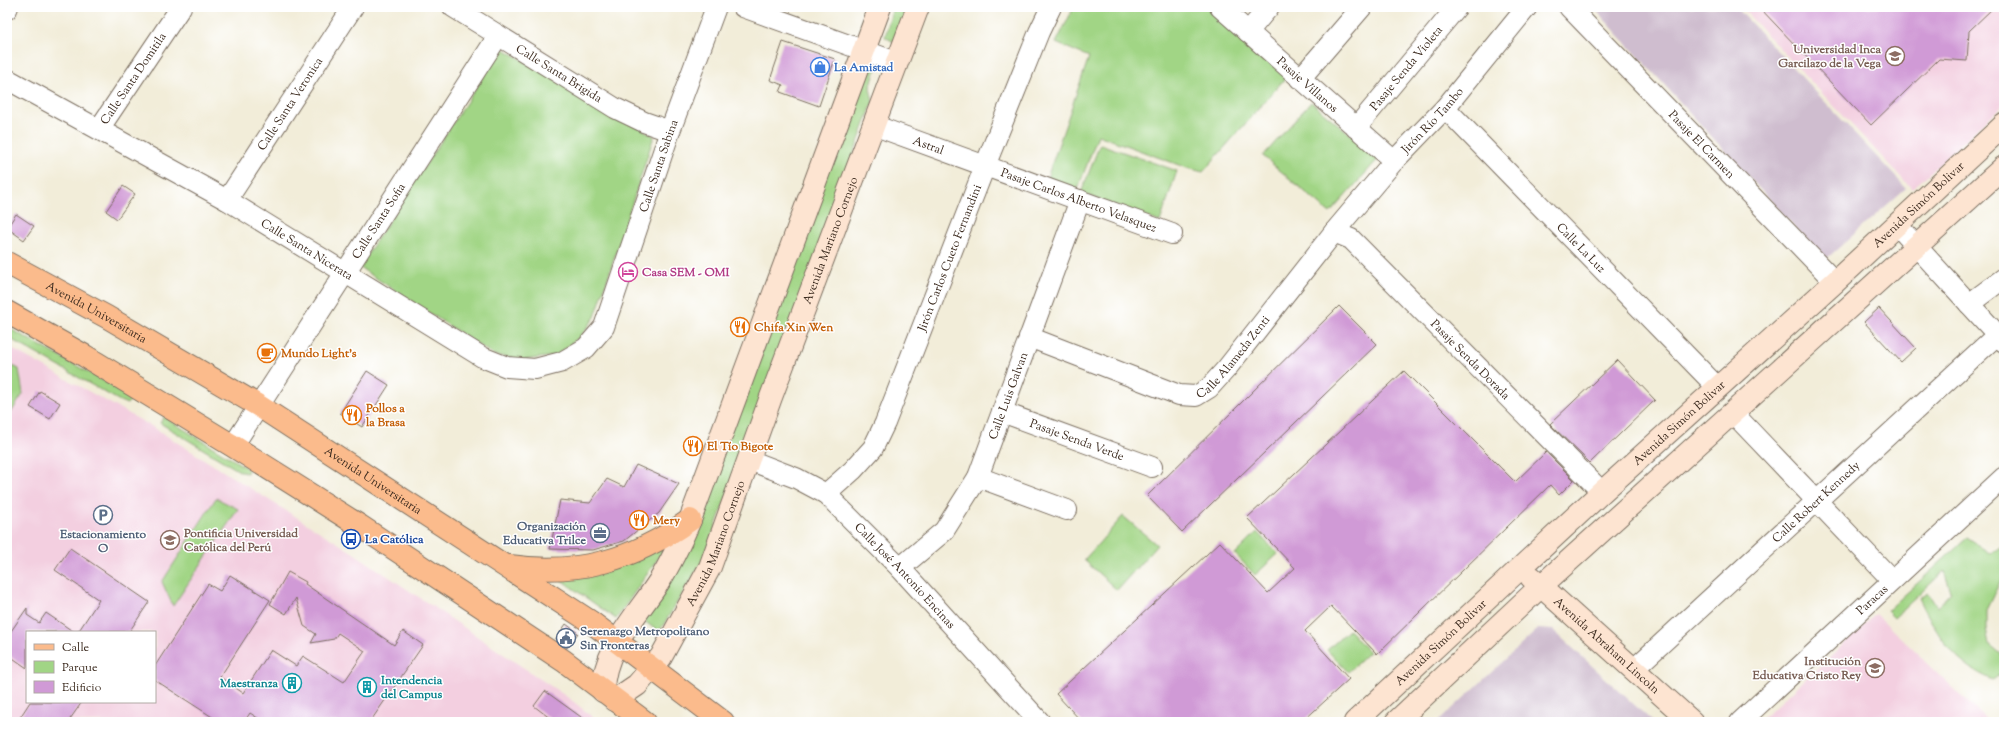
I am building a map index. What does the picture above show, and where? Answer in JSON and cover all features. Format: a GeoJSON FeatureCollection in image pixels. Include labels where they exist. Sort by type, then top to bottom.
{"type":"FeatureCollection","features":[{"type":"Feature","properties":{"kind":"main road"},"geometry":{"type":"LineString","coordinates":[[609,696],[604,671],[617,643],[671,562],[690,520],[880,7]]}},
{"type":"Feature","properties":{"kind":"main road","name":"Avenida Mariano Cornejo"},"geometry":{"type":"LineString","coordinates":[[609,696],[637,684],[652,668],[685,616],[710,567],[896,62],[918,7]]}},
{"type":"Feature","properties":{"kind":"main road","name":"Avenida Simón Bolivar"},"geometry":{"type":"LineString","coordinates":[[1365,719],[1602,492],[1835,282],[2004,125]]}},
{"type":"Feature","properties":{"kind":"main road"},"geometry":{"type":"LineString","coordinates":[[1396,722],[1541,586],[2004,168]]}},
{"type":"Feature","properties":{"kind":"main road","name":"Avenida Universitaria"},"geometry":{"type":"LineString","coordinates":[[7,263],[107,317],[259,406],[505,565],[590,622],[723,722]]}},
{"type":"Feature","properties":{"kind":"main road"},"geometry":{"type":"LineString","coordinates":[[7,312],[85,356],[233,446],[456,588],[564,661],[645,722]]}},
{"type":"Feature","properties":{"kind":"main road"},"geometry":{"type":"LineString","coordinates":[[505,565],[552,570],[577,568],[601,563],[648,547],[690,520]]}},
{"type":"Feature","properties":{"kind":"main road","name":"Avenida Abraham Lincoln"},"geometry":{"type":"LineString","coordinates":[[1522,568],[1692,722]]}},
{"type":"Feature","properties":{"kind":"street","name":"Calle Santa Domitila"},"geometry":{"type":"LineString","coordinates":[[99,129],[181,7]]}},
{"type":"Feature","properties":{"kind":"street","name":"Calle Santa Veronica"},"geometry":{"type":"LineString","coordinates":[[227,200],[353,7]]}},
{"type":"Feature","properties":{"kind":"street","name":"Calle Santa Brigida"},"geometry":{"type":"LineString","coordinates":[[453,7],[615,108],[644,122],[670,131]]}},
{"type":"Feature","properties":{"kind":"street","name":"Calle Santa Sabina"},"geometry":{"type":"LineString","coordinates":[[604,327],[670,131],[716,7]]}},
{"type":"Feature","properties":{"kind":"street"},"geometry":{"type":"LineString","coordinates":[[743,7],[896,62]]}},
{"type":"Feature","properties":{"kind":"street","name":"Jirón Carlos Cueto Fernandini"},"geometry":{"type":"LineString","coordinates":[[826,494],[853,470],[872,448],[885,423],[985,166],[1039,32],[1051,7]]}},
{"type":"Feature","properties":{"kind":"street","name":"Pasaje Villanos"},"geometry":{"type":"LineString","coordinates":[[1220,7],[1300,80],[1394,161]]}},
{"type":"Feature","properties":{"kind":"street"},"geometry":{"type":"LineString","coordinates":[[1248,32],[1269,7]]}},
{"type":"Feature","properties":{"kind":"street"},"geometry":{"type":"LineString","coordinates":[[1300,80],[1362,7]]}},
{"type":"Feature","properties":{"kind":"street","name":"Pasaje Senda Violeta"},"geometry":{"type":"LineString","coordinates":[[1356,128],[1457,7]]}},
{"type":"Feature","properties":{"kind":"street","name":"Jirón Río Tambo"},"geometry":{"type":"LineString","coordinates":[[1334,232],[1394,161],[1445,108],[1527,7]]}},
{"type":"Feature","properties":{"kind":"street","name":"Pasaje El Carmen"},"geometry":{"type":"LineString","coordinates":[[1569,7],[1835,282]]}},
{"type":"Feature","properties":{"kind":"street","name":"Calle Santa Sofia"},"geometry":{"type":"LineString","coordinates":[[233,446],[344,272],[498,36]]}},
{"type":"Feature","properties":{"kind":"street","name":"Calle Santa Nicerata"},"geometry":{"type":"LineString","coordinates":[[7,79],[227,200],[482,357],[507,367],[535,369],[562,362],[586,348],[604,327]]}},
{"type":"Feature","properties":{"kind":"street","name":"Calle La Luz"},"geometry":{"type":"LineString","coordinates":[[1445,108],[1718,388]]}},
{"type":"Feature","properties":{"kind":"street","name":"Astral"},"geometry":{"type":"LineString","coordinates":[[873,124],[985,166]]}},
{"type":"Feature","properties":{"kind":"street","name":"Pasaje Carlos Alberto Velasquez"},"geometry":{"type":"LineString","coordinates":[[985,166],[1172,234]]}},
{"type":"Feature","properties":{"kind":"street","name":"Calle Luis Galvan"},"geometry":{"type":"LineString","coordinates":[[900,568],[944,531],[978,477],[1080,200]]}},
{"type":"Feature","properties":{"kind":"street"},"geometry":{"type":"LineString","coordinates":[[1897,225],[2001,339]]}},
{"type":"Feature","properties":{"kind":"street","name":"Calle Alameda Zenti"},"geometry":{"type":"LineString","coordinates":[[1029,337],[1179,396],[1196,396],[1209,388],[1227,368],[1334,232]]}},
{"type":"Feature","properties":{"kind":"street","name":"Pasaje Senda Dorada"},"geometry":{"type":"LineString","coordinates":[[1334,232],[1351,239],[1602,492]]}},
{"type":"Feature","properties":{"kind":"street"},"geometry":{"type":"LineString","coordinates":[[1969,304],[2004,278]]}},
{"type":"Feature","properties":{"kind":"street","name":"Calle Robert Kennedy"},"geometry":{"type":"LineString","coordinates":[[1634,670],[1817,501],[2001,339]]}},
{"type":"Feature","properties":{"kind":"street","name":"Pasaje Senda Verde"},"geometry":{"type":"LineString","coordinates":[[1002,412],[1152,467]]}},
{"type":"Feature","properties":{"kind":"street"},"geometry":{"type":"LineString","coordinates":[[1733,413],[1892,580]]}},
{"type":"Feature","properties":{"kind":"street","name":"Calle José Antonio Encinas"},"geometry":{"type":"LineString","coordinates":[[749,460],[796,478],[826,494],[900,568],[1040,722]]}},
{"type":"Feature","properties":{"kind":"street"},"geometry":{"type":"LineString","coordinates":[[978,477],[1067,510]]}},
{"type":"Feature","properties":{"kind":"street","name":"Paracas"},"geometry":{"type":"LineString","coordinates":[[1740,722],[2004,477]]}},
{"type":"Feature","properties":{"kind":"shaded area"},"geometry":{"type":"Polygon","coordinates":[[[1593,7],[1736,7],[1906,188],[1825,260],[1593,7]]]}},
{"type":"Feature","properties":{"kind":"shaded area","name":"Universidad Inca Garcilazo de la Vega"},"geometry":{"type":"Polygon","coordinates":[[[1741,7],[2004,7],[2004,104],[1912,189],[1741,7]]]}},
{"type":"Feature","properties":{"kind":"shaded area","name":"Pontificia Universidad Católica del Perú"},"geometry":{"type":"Polygon","coordinates":[[[7,346],[151,426],[352,552],[570,699],[599,722],[7,722],[7,346]]]}},
{"type":"Feature","properties":{"kind":"shaded area","name":"Institución Educativa Cristo Rey"},"geometry":{"type":"Polygon","coordinates":[[[1876,614],[1989,722],[1759,722],[1876,614]]]}},
{"type":"Feature","properties":{"kind":"shaded area"},"geometry":{"type":"Polygon","coordinates":[[[1538,629],[1553,630],[1653,722],[1438,722],[1538,629]]]}},
{"type":"Feature","properties":{"kind":"green space"},"geometry":{"type":"Polygon","coordinates":[[[893,7],[909,7],[894,42],[885,37],[893,7]]]}},
{"type":"Feature","properties":{"kind":"green space"},"geometry":{"type":"Polygon","coordinates":[[[1074,7],[1211,7],[1288,75],[1203,172],[1187,168],[1098,135],[1077,191],[1046,181],[1089,57],[1056,43],[1074,7]]]}},
{"type":"Feature","properties":{"kind":"green space"},"geometry":{"type":"Polygon","coordinates":[[[502,48],[654,136],[595,317],[581,336],[555,356],[523,360],[494,355],[359,267],[502,48]]]}},
{"type":"Feature","properties":{"kind":"green space"},"geometry":{"type":"Polygon","coordinates":[[[870,61],[877,66],[870,88],[873,102],[703,560],[659,632],[643,620],[870,61]]]}},
{"type":"Feature","properties":{"kind":"green space"},"geometry":{"type":"Polygon","coordinates":[[[1311,102],[1379,158],[1330,213],[1263,156],[1311,102]]]}},
{"type":"Feature","properties":{"kind":"green space"},"geometry":{"type":"Polygon","coordinates":[[[1100,144],[1177,171],[1160,222],[1081,193],[1100,144]]]}},
{"type":"Feature","properties":{"kind":"green space"},"geometry":{"type":"Polygon","coordinates":[[[7,327],[129,395],[131,400],[127,404],[120,401],[7,337],[7,327]]]}},
{"type":"Feature","properties":{"kind":"green space"},"geometry":{"type":"Polygon","coordinates":[[[7,363],[19,369],[23,394],[7,419],[7,363]]]}},
{"type":"Feature","properties":{"kind":"green space"},"geometry":{"type":"Polygon","coordinates":[[[164,417],[245,467],[248,470],[247,473],[241,472],[160,423],[164,417]]]}},
{"type":"Feature","properties":{"kind":"green space"},"geometry":{"type":"Polygon","coordinates":[[[216,498],[238,509],[173,606],[162,582],[216,498]]]}},
{"type":"Feature","properties":{"kind":"green space"},"geometry":{"type":"Polygon","coordinates":[[[1123,516],[1157,545],[1117,590],[1084,560],[1123,516]]]}},
{"type":"Feature","properties":{"kind":"green space"},"geometry":{"type":"Polygon","coordinates":[[[1257,532],[1278,554],[1255,575],[1235,554],[1257,532]]]}},
{"type":"Feature","properties":{"kind":"green space"},"geometry":{"type":"Polygon","coordinates":[[[1967,538],[1991,554],[2004,545],[2004,574],[1986,610],[1986,628],[1989,645],[2004,657],[2004,671],[1993,680],[1979,673],[1957,657],[1940,636],[1919,598],[1928,593],[1937,607],[1951,592],[1944,571],[1894,618],[1887,611],[1967,538]]]}},
{"type":"Feature","properties":{"kind":"green space"},"geometry":{"type":"Polygon","coordinates":[[[670,541],[616,619],[557,577],[670,541]]]}},
{"type":"Feature","properties":{"kind":"green space"},"geometry":{"type":"Polygon","coordinates":[[[1349,630],[1369,652],[1348,672],[1327,650],[1349,630]]]}},
{"type":"Feature","properties":{"kind":"building"},"geometry":{"type":"Polygon","coordinates":[[[1759,7],[1994,7],[1969,31],[1967,61],[1939,59],[1871,125],[1759,7]]]}},
{"type":"Feature","properties":{"kind":"building"},"geometry":{"type":"Polygon","coordinates":[[[783,42],[835,59],[819,106],[780,92],[783,85],[770,80],[783,42]]]}},
{"type":"Feature","properties":{"kind":"building"},"geometry":{"type":"Polygon","coordinates":[[[123,186],[135,194],[117,219],[106,211],[123,186]]]}},
{"type":"Feature","properties":{"kind":"building"},"geometry":{"type":"Polygon","coordinates":[[[16,214],[34,226],[24,240],[7,228],[16,214]]]}},
{"type":"Feature","properties":{"kind":"building"},"geometry":{"type":"Polygon","coordinates":[[[1339,306],[1377,344],[1182,532],[1147,496],[1339,306]]]}},
{"type":"Feature","properties":{"kind":"building"},"geometry":{"type":"Polygon","coordinates":[[[1879,308],[1916,348],[1901,362],[1864,322],[1879,308]]]}},
{"type":"Feature","properties":{"kind":"building"},"geometry":{"type":"Polygon","coordinates":[[[1617,360],[1655,400],[1590,463],[1550,424],[1617,360]]]}},
{"type":"Feature","properties":{"kind":"building"},"geometry":{"type":"Polygon","coordinates":[[[367,371],[389,385],[362,427],[340,413],[367,371]]]}},
{"type":"Feature","properties":{"kind":"building"},"geometry":{"type":"Polygon","coordinates":[[[1404,371],[1515,482],[1546,452],[1574,480],[1559,495],[1550,485],[1377,654],[1331,606],[1305,631],[1349,679],[1302,722],[1082,722],[1056,694],[1220,542],[1268,593],[1295,568],[1247,518],[1404,371]]]}},
{"type":"Feature","properties":{"kind":"building"},"geometry":{"type":"Polygon","coordinates":[[[40,391],[60,403],[50,419],[30,407],[40,391]]]}},
{"type":"Feature","properties":{"kind":"building"},"geometry":{"type":"Polygon","coordinates":[[[636,465],[679,484],[659,513],[624,541],[593,550],[550,549],[560,500],[590,503],[607,479],[624,487],[636,465]]]}},
{"type":"Feature","properties":{"kind":"building"},"geometry":{"type":"Polygon","coordinates":[[[70,548],[149,602],[130,631],[79,631],[99,600],[55,570],[70,548]]]}},
{"type":"Feature","properties":{"kind":"building"},"geometry":{"type":"Polygon","coordinates":[[[288,572],[306,582],[305,584],[394,645],[403,631],[423,645],[370,722],[264,722],[250,713],[244,722],[220,722],[156,681],[156,664],[208,584],[220,591],[230,575],[270,600],[220,677],[243,693],[271,650],[296,666],[303,656],[344,682],[365,651],[338,633],[334,639],[311,643],[316,634],[304,626],[296,598],[286,614],[270,604],[288,572]]]}},
{"type":"Feature","properties":{"kind":"building"},"geometry":{"type":"Polygon","coordinates":[[[27,608],[27,615],[39,623],[46,613],[73,631],[26,631],[26,667],[7,654],[7,637],[27,608]]]}},
{"type":"Feature","properties":{"kind":"building","name":"Serenazgo Metropolitano Sin Fronteras"},"geometry":{"type":"Polygon","coordinates":[[[566,624],[578,633],[567,648],[555,640],[566,624]]]}},
{"type":"Feature","properties":{"kind":"building"},"geometry":{"type":"Polygon","coordinates":[[[545,691],[588,722],[555,722],[534,706],[545,691]]]}},
{"type":"Feature","properties":{"kind":"building"},"geometry":{"type":"Polygon","coordinates":[[[29,703],[81,703],[68,722],[17,722],[29,703]]]}},
{"type":"Feature","properties":{"kind":"place","name":"Universidad Inca Garcilazo de la Vega"},"geometry":{"type":"Point","coordinates":[1895,56]}},
{"type":"Feature","properties":{"kind":"place","name":"La Amistad"},"geometry":{"type":"Point","coordinates":[820,67]}},
{"type":"Feature","properties":{"kind":"place","name":"Casa SEM - OMI"},"geometry":{"type":"Point","coordinates":[628,272]}},
{"type":"Feature","properties":{"kind":"place","name":"Chifa Xin Wen"},"geometry":{"type":"Point","coordinates":[740,327]}},
{"type":"Feature","properties":{"kind":"place","name":"Mundo Light's"},"geometry":{"type":"Point","coordinates":[267,353]}},
{"type":"Feature","properties":{"kind":"place","name":"Pollos a la Brasa"},"geometry":{"type":"Point","coordinates":[352,415]}},
{"type":"Feature","properties":{"kind":"place","name":"El Tío Bigote"},"geometry":{"type":"Point","coordinates":[693,446]}},
{"type":"Feature","properties":{"kind":"place","name":"Estacionamiento O"},"geometry":{"type":"Point","coordinates":[103,515]}},
{"type":"Feature","properties":{"kind":"place","name":"Mery"},"geometry":{"type":"Point","coordinates":[639,520]}},
{"type":"Feature","properties":{"kind":"place","name":"Organización Educativa Trilce"},"geometry":{"type":"Point","coordinates":[600,533]}},
{"type":"Feature","properties":{"kind":"place","name":"La Católica"},"geometry":{"type":"Point","coordinates":[351,539]}},
{"type":"Feature","properties":{"kind":"place","name":"Pontificia Universidad Católica del Perú"},"geometry":{"type":"Point","coordinates":[170,540]}},
{"type":"Feature","properties":{"kind":"place","name":"Serenazgo Metropolitano Sin Fronteras"},"geometry":{"type":"Point","coordinates":[566,638]}},
{"type":"Feature","properties":{"kind":"place","name":"Institución Educativa Cristo Rey"},"geometry":{"type":"Point","coordinates":[1875,668]}},
{"type":"Feature","properties":{"kind":"place","name":"Maestranza"},"geometry":{"type":"Point","coordinates":[292,683]}},
{"type":"Feature","properties":{"kind":"place","name":"Intendencia del Campus"},"geometry":{"type":"Point","coordinates":[367,687]}}]}
